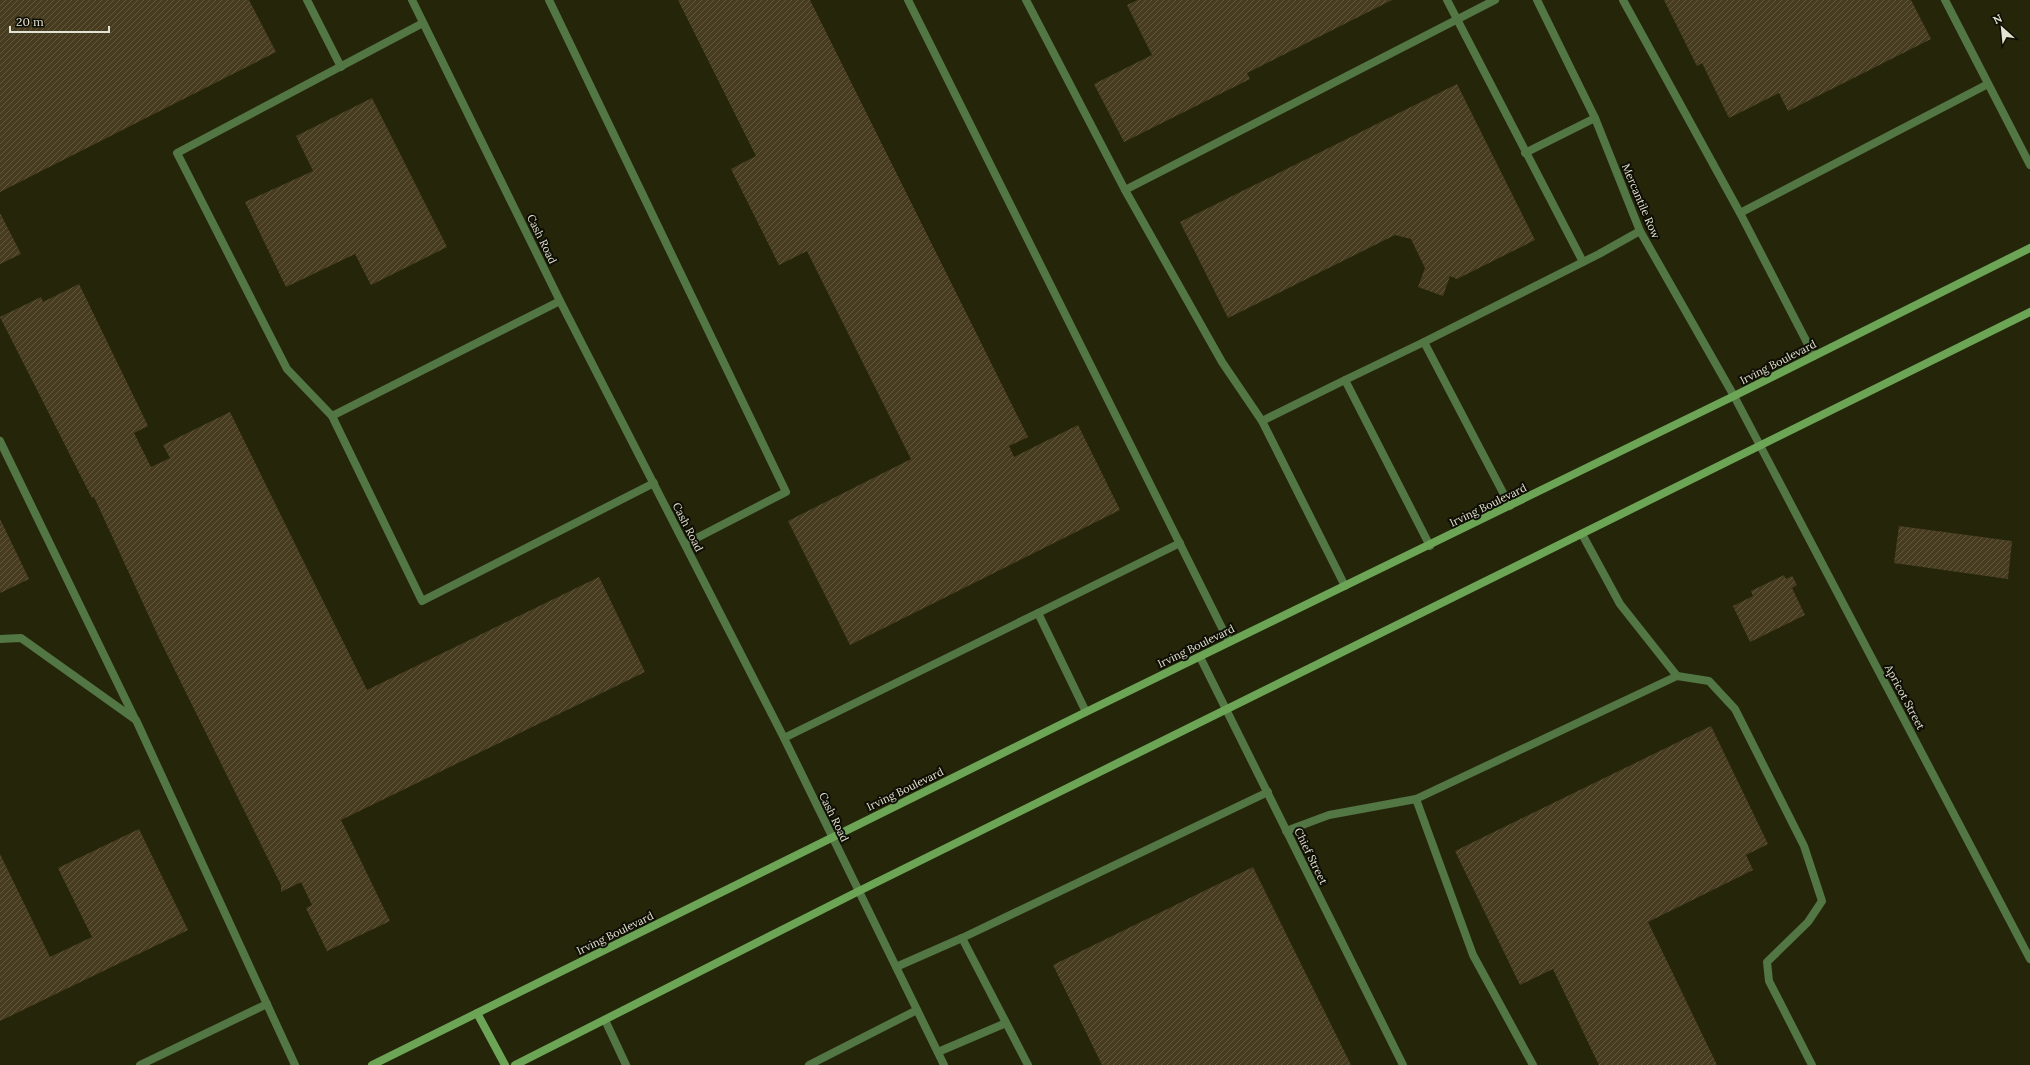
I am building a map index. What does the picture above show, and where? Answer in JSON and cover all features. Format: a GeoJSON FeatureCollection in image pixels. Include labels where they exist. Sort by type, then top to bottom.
{"type":"FeatureCollection","features":[{"type":"Feature","properties":{"kind":"main road","name":"Irving Boulevard"},"geometry":{"type":"LineString","coordinates":[[372,1065],[1200,656],[1430,546],[2030,248]]}},
{"type":"Feature","properties":{"kind":"main road"},"geometry":{"type":"LineString","coordinates":[[515,1065],[859,891],[1227,711],[2030,312]]}},
{"type":"Feature","properties":{"kind":"main road"},"geometry":{"type":"LineString","coordinates":[[477,1013],[505,1065]]}},
{"type":"Feature","properties":{"kind":"street"},"geometry":{"type":"LineString","coordinates":[[307,0],[342,67]]}},
{"type":"Feature","properties":{"kind":"street","name":"Cash Road"},"geometry":{"type":"LineString","coordinates":[[412,0],[560,301],[784,738],[944,1065]]}},
{"type":"Feature","properties":{"kind":"street"},"geometry":{"type":"LineString","coordinates":[[549,0],[786,492],[685,544]]}},
{"type":"Feature","properties":{"kind":"street"},"geometry":{"type":"LineString","coordinates":[[908,0],[1229,642]]}},
{"type":"Feature","properties":{"kind":"street"},"geometry":{"type":"LineString","coordinates":[[1026,0],[1126,190],[1222,362],[1262,420],[1345,586]]}},
{"type":"Feature","properties":{"kind":"street"},"geometry":{"type":"LineString","coordinates":[[1448,0],[1525,153],[1583,262]]}},
{"type":"Feature","properties":{"kind":"street"},"geometry":{"type":"LineString","coordinates":[[1126,190],[1495,0]]}},
{"type":"Feature","properties":{"kind":"street","name":"Mercantile Row"},"geometry":{"type":"LineString","coordinates":[[1537,0],[1595,118],[1640,231],[1734,396],[1760,446]]}},
{"type":"Feature","properties":{"kind":"street"},"geometry":{"type":"LineString","coordinates":[[1623,0],[1740,214],[1814,356]]}},
{"type":"Feature","properties":{"kind":"street"},"geometry":{"type":"LineString","coordinates":[[1945,0],[2030,165]]}},
{"type":"Feature","properties":{"kind":"street"},"geometry":{"type":"LineString","coordinates":[[423,23],[177,153],[287,369],[332,416],[422,601],[654,484]]}},
{"type":"Feature","properties":{"kind":"street"},"geometry":{"type":"LineString","coordinates":[[1740,214],[1988,84]]}},
{"type":"Feature","properties":{"kind":"street"},"geometry":{"type":"LineString","coordinates":[[1525,153],[1595,118]]}},
{"type":"Feature","properties":{"kind":"street"},"geometry":{"type":"LineString","coordinates":[[1262,420],[1424,342],[1583,262],[1640,231]]}},
{"type":"Feature","properties":{"kind":"street"},"geometry":{"type":"LineString","coordinates":[[332,416],[560,301]]}},
{"type":"Feature","properties":{"kind":"street"},"geometry":{"type":"LineString","coordinates":[[1424,342],[1510,506]]}},
{"type":"Feature","properties":{"kind":"street"},"geometry":{"type":"LineString","coordinates":[[1345,380],[1430,546]]}},
{"type":"Feature","properties":{"kind":"street"},"geometry":{"type":"LineString","coordinates":[[0,441],[136,720],[295,1065]]}},
{"type":"Feature","properties":{"kind":"street","name":"Apricot Street"},"geometry":{"type":"LineString","coordinates":[[1760,446],[2030,959]]}},
{"type":"Feature","properties":{"kind":"street"},"geometry":{"type":"LineString","coordinates":[[1582,534],[1620,604],[1677,676]]}},
{"type":"Feature","properties":{"kind":"street"},"geometry":{"type":"LineString","coordinates":[[784,738],[1180,543]]}},
{"type":"Feature","properties":{"kind":"street"},"geometry":{"type":"LineString","coordinates":[[1038,613],[1086,712]]}},
{"type":"Feature","properties":{"kind":"street"},"geometry":{"type":"LineString","coordinates":[[0,639],[22,638],[136,720]]}},
{"type":"Feature","properties":{"kind":"street","name":"Chief Street"},"geometry":{"type":"LineString","coordinates":[[1200,656],[1403,1065]]}},
{"type":"Feature","properties":{"kind":"street"},"geometry":{"type":"LineString","coordinates":[[1286,831],[1330,815],[1416,800],[1677,676],[1709,681],[1736,709],[1804,846],[1822,901],[1808,922],[1767,962],[1769,981],[1812,1065]]}},
{"type":"Feature","properties":{"kind":"street"},"geometry":{"type":"LineString","coordinates":[[896,967],[962,938],[1268,792]]}},
{"type":"Feature","properties":{"kind":"street"},"geometry":{"type":"LineString","coordinates":[[1416,800],[1473,955],[1533,1065]]}},
{"type":"Feature","properties":{"kind":"street"},"geometry":{"type":"LineString","coordinates":[[962,938],[1028,1065]]}},
{"type":"Feature","properties":{"kind":"street"},"geometry":{"type":"LineString","coordinates":[[140,1065],[266,1004]]}},
{"type":"Feature","properties":{"kind":"street"},"geometry":{"type":"LineString","coordinates":[[809,1065],[917,1010]]}},
{"type":"Feature","properties":{"kind":"street"},"geometry":{"type":"LineString","coordinates":[[605,1020],[626,1065]]}},
{"type":"Feature","properties":{"kind":"street"},"geometry":{"type":"LineString","coordinates":[[938,1052],[1006,1023]]}},
{"type":"Feature","properties":{"kind":"building"},"geometry":{"type":"Polygon","coordinates":[[[0,0],[249,0],[276,52],[0,192],[0,0]]]}},
{"type":"Feature","properties":{"kind":"building"},"geometry":{"type":"Polygon","coordinates":[[[678,0],[810,0],[1028,437],[1009,446],[1014,457],[1078,425],[1120,510],[850,645],[788,521],[911,459],[807,251],[779,265],[731,169],[756,156],[678,0]]]}},
{"type":"Feature","properties":{"kind":"building"},"geometry":{"type":"Polygon","coordinates":[[[1138,0],[1392,0],[1247,73],[1250,79],[1124,142],[1094,84],[1152,55],[1127,5],[1138,0]]]}},
{"type":"Feature","properties":{"kind":"building"},"geometry":{"type":"Polygon","coordinates":[[[1664,0],[1911,0],[1931,39],[1788,111],[1779,93],[1729,118],[1702,63],[1697,66],[1664,0]]]}},
{"type":"Feature","properties":{"kind":"building"},"geometry":{"type":"Polygon","coordinates":[[[1457,84],[1535,240],[1457,279],[1450,276],[1443,296],[1418,287],[1425,268],[1411,239],[1395,235],[1228,318],[1180,222],[1457,84]]]}},
{"type":"Feature","properties":{"kind":"building"},"geometry":{"type":"Polygon","coordinates":[[[372,98],[447,247],[371,285],[355,254],[286,287],[245,202],[313,171],[296,136],[372,98]]]}},
{"type":"Feature","properties":{"kind":"building"},"geometry":{"type":"Polygon","coordinates":[[[0,213],[21,254],[0,264],[0,213]]]}},
{"type":"Feature","properties":{"kind":"building"},"geometry":{"type":"Polygon","coordinates":[[[79,284],[148,426],[134,433],[151,467],[170,458],[163,445],[230,412],[367,690],[599,577],[645,672],[341,820],[390,921],[327,951],[306,908],[312,905],[301,882],[281,892],[281,885],[160,640],[94,497],[92,498],[0,317],[41,297],[43,302],[79,284]]]}},
{"type":"Feature","properties":{"kind":"building"},"geometry":{"type":"Polygon","coordinates":[[[0,519],[29,579],[0,593],[0,519]]]}},
{"type":"Feature","properties":{"kind":"building"},"geometry":{"type":"Polygon","coordinates":[[[1899,526],[2012,541],[2008,579],[1894,563],[1899,526]]]}},
{"type":"Feature","properties":{"kind":"building"},"geometry":{"type":"Polygon","coordinates":[[[1784,575],[1786,579],[1792,576],[1797,585],[1792,588],[1805,615],[1750,642],[1733,606],[1753,596],[1751,591],[1784,575]]]}},
{"type":"Feature","properties":{"kind":"building"},"geometry":{"type":"Polygon","coordinates":[[[1711,726],[1768,844],[1746,855],[1753,870],[1648,922],[1717,1065],[1599,1065],[1553,969],[1520,985],[1455,851],[1711,726]]]}},
{"type":"Feature","properties":{"kind":"building"},"geometry":{"type":"Polygon","coordinates":[[[139,829],[188,930],[0,1021],[0,854],[50,957],[92,937],[58,868],[139,829]]]}},
{"type":"Feature","properties":{"kind":"building"},"geometry":{"type":"Polygon","coordinates":[[[1253,867],[1351,1065],[1102,1065],[1053,965],[1253,867]]]}}]}
